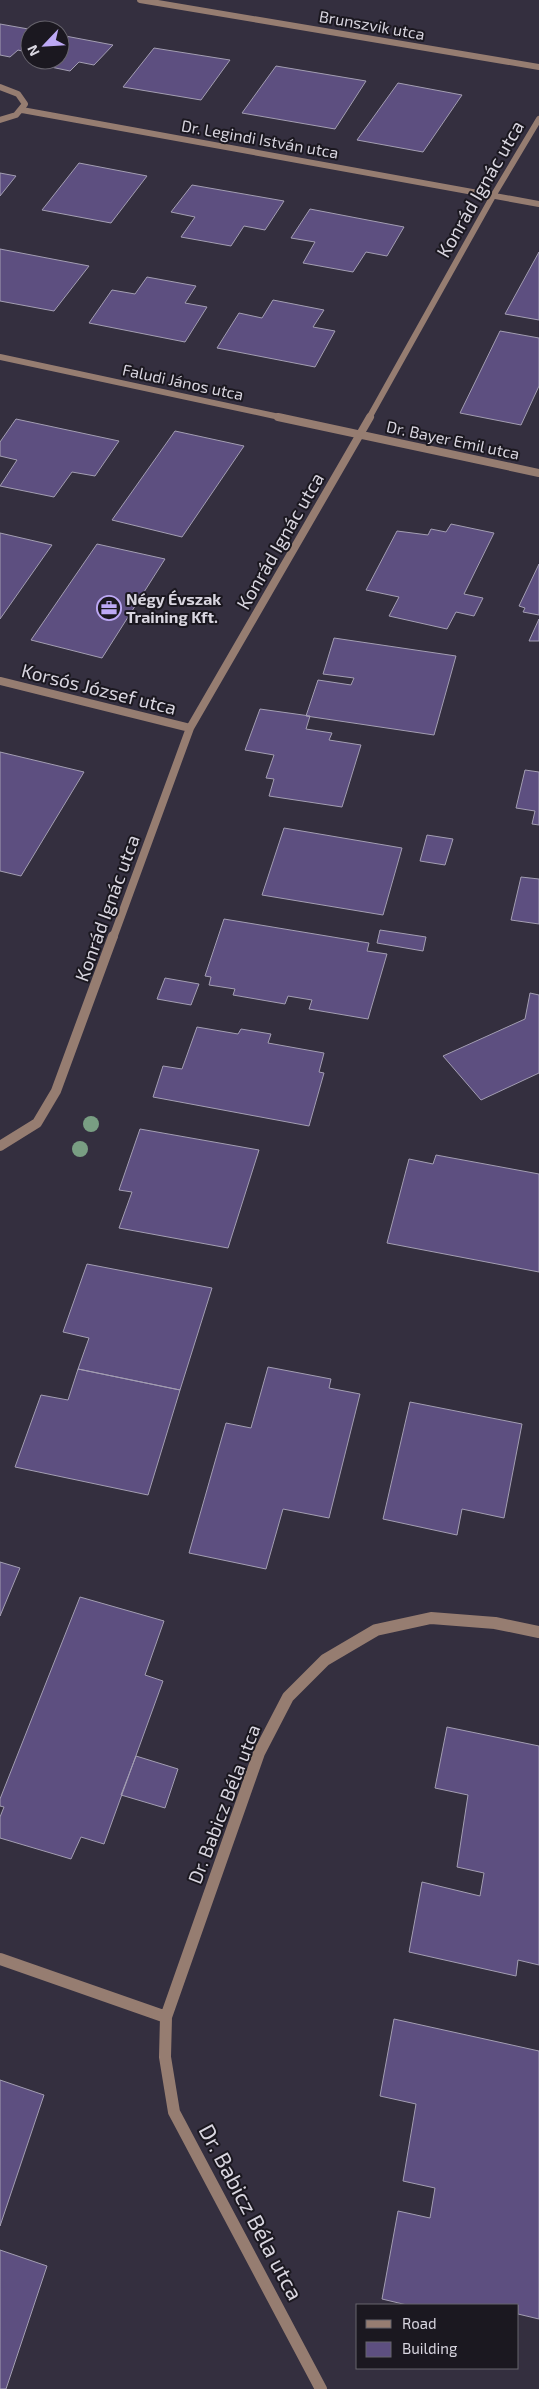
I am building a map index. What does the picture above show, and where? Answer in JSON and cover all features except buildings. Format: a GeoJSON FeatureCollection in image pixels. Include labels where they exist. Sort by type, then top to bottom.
{"type":"FeatureCollection","features":[{"type":"Feature","properties":{"kind":"street","name":"Brunszvik utca"},"geometry":{"type":"LineString","coordinates":[[140,0],[539,68]]}},
{"type":"Feature","properties":{"kind":"street"},"geometry":{"type":"LineString","coordinates":[[0,88],[18,93],[23,98],[25,104],[16,115],[0,120]]}},
{"type":"Feature","properties":{"kind":"street","name":"Dr. Legindi István utca"},"geometry":{"type":"LineString","coordinates":[[22,110],[539,204]]}},
{"type":"Feature","properties":{"kind":"street","name":"Konrád Ignác utca"},"geometry":{"type":"LineString","coordinates":[[0,1146],[37,1123],[56,1091],[190,728],[360,434],[493,196],[539,119]]}},
{"type":"Feature","properties":{"kind":"street","name":"Faludi János utca"},"geometry":{"type":"LineString","coordinates":[[0,357],[360,434]]}},
{"type":"Feature","properties":{"kind":"street","name":"Dr. Bayer Emil utca"},"geometry":{"type":"LineString","coordinates":[[360,434],[539,473]]}},
{"type":"Feature","properties":{"kind":"street","name":"Korsós József utca"},"geometry":{"type":"LineString","coordinates":[[0,681],[190,728]]}},
{"type":"Feature","properties":{"kind":"street","name":"Dr. Babicz Béla utca"},"geometry":{"type":"LineString","coordinates":[[321,2389],[174,2112],[166,2057],[166,2017],[259,1753],[288,1697],[325,1660],[376,1630],[431,1618],[495,1624],[539,1632]]}},
{"type":"Feature","properties":{"kind":"street"},"geometry":{"type":"LineString","coordinates":[[0,1959],[166,2017]]}},
{"type":"Feature","properties":{"kind":"place","name":"Négy Évszak Training Kft."},"geometry":{"type":"Point","coordinates":[109,608]}}]}
